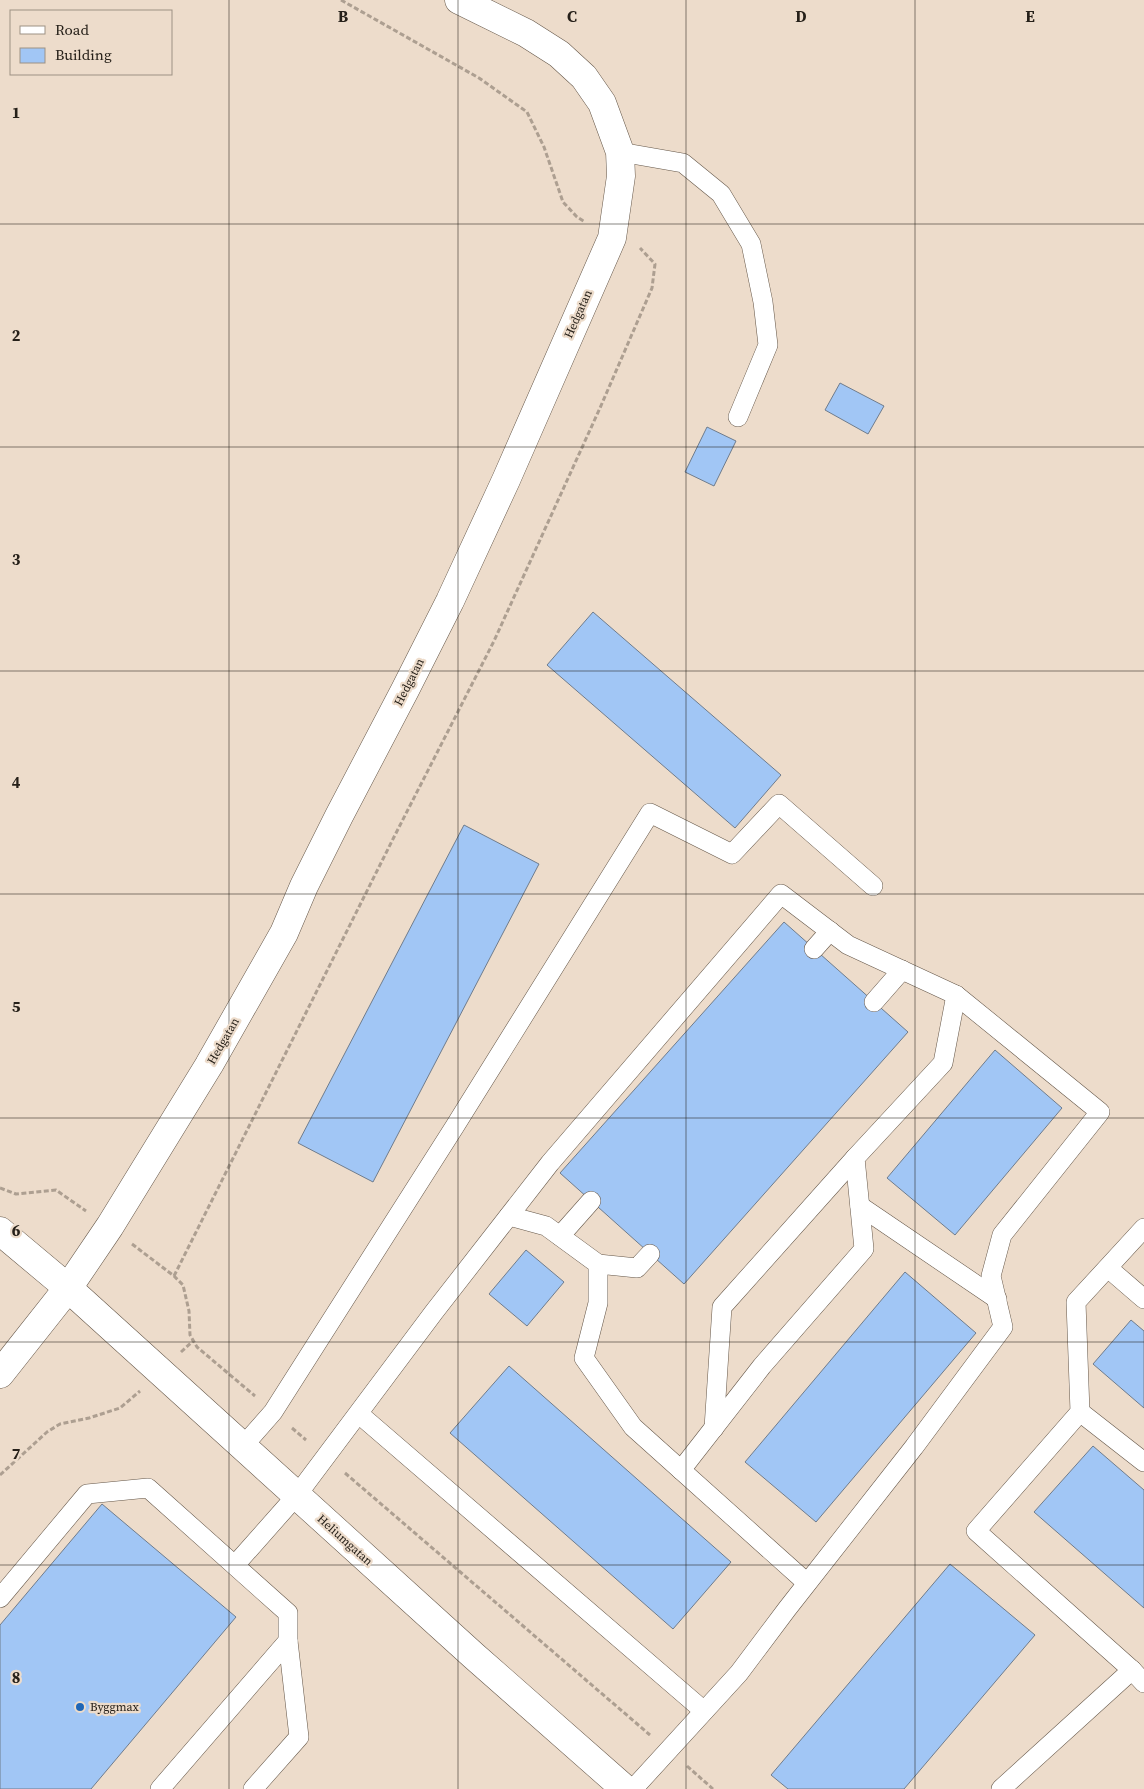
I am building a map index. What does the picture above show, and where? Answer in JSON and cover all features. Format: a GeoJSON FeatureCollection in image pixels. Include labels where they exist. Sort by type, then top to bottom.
{"type":"FeatureCollection","features":[{"type":"Feature","properties":{"kind":"street","name":"Hedgatan"},"geometry":{"type":"LineString","coordinates":[[0,1374],[68,1288],[110,1226],[209,1065],[284,933],[304,886],[338,816],[450,601],[506,480],[612,238],[621,176],[620,152],[602,103],[584,77],[559,54],[526,33],[459,0]]}},
{"type":"Feature","properties":{"kind":"street","name":"Heliumgatan"},"geometry":{"type":"LineString","coordinates":[[0,1231],[68,1288],[482,1663],[625,1789]]}},
{"type":"Feature","properties":{"kind":"lane"},"geometry":{"type":"LineString","coordinates":[[620,152],[683,163],[720,194],[751,244],[763,302],[768,345],[738,417]]}},
{"type":"Feature","properties":{"kind":"lane"},"geometry":{"type":"LineString","coordinates":[[243,1446],[273,1412],[650,814],[732,854],[779,804],[873,886]]}},
{"type":"Feature","properties":{"kind":"lane"},"geometry":{"type":"LineString","coordinates":[[235,1565],[297,1495],[434,1312],[550,1163],[781,894],[848,945],[956,995],[1100,1112],[1002,1235],[991,1276],[1004,1327],[914,1447],[739,1673],[633,1789]]}},
{"type":"Feature","properties":{"kind":"lane"},"geometry":{"type":"LineString","coordinates":[[814,948],[830,931]]}},
{"type":"Feature","properties":{"kind":"lane"},"geometry":{"type":"LineString","coordinates":[[874,1002],[902,970]]}},
{"type":"Feature","properties":{"kind":"lane"},"geometry":{"type":"LineString","coordinates":[[714,1428],[722,1307],[943,1063],[956,995]]}},
{"type":"Feature","properties":{"kind":"lane"},"geometry":{"type":"LineString","coordinates":[[681,1470],[762,1366],[864,1249],[855,1158]]}},
{"type":"Feature","properties":{"kind":"lane"},"geometry":{"type":"LineString","coordinates":[[560,1236],[591,1201]]}},
{"type":"Feature","properties":{"kind":"lane"},"geometry":{"type":"LineString","coordinates":[[860,1206],[997,1299]]}},
{"type":"Feature","properties":{"kind":"lane"},"geometry":{"type":"LineString","coordinates":[[509,1216],[546,1226],[598,1264],[637,1268],[650,1254]]}},
{"type":"Feature","properties":{"kind":"lane"},"geometry":{"type":"LineString","coordinates":[[1001,1789],[1138,1676],[976,1531],[1080,1412],[1076,1302],[1144,1228]]}},
{"type":"Feature","properties":{"kind":"lane"},"geometry":{"type":"LineString","coordinates":[[598,1264],[598,1303],[584,1358],[633,1427],[807,1583]]}},
{"type":"Feature","properties":{"kind":"lane"},"geometry":{"type":"LineString","coordinates":[[1108,1268],[1144,1299]]}},
{"type":"Feature","properties":{"kind":"lane"},"geometry":{"type":"LineString","coordinates":[[1080,1412],[1144,1462]]}},
{"type":"Feature","properties":{"kind":"lane"},"geometry":{"type":"LineString","coordinates":[[359,1414],[704,1711]]}},
{"type":"Feature","properties":{"kind":"lane"},"geometry":{"type":"LineString","coordinates":[[0,1598],[87,1494],[148,1488],[288,1613],[288,1641],[299,1737],[253,1789]]}},
{"type":"Feature","properties":{"kind":"lane"},"geometry":{"type":"LineString","coordinates":[[160,1789],[288,1641]]}},
{"type":"Feature","properties":{"kind":"path"},"geometry":{"type":"LineString","coordinates":[[174,1276],[183,1285],[189,1311],[190,1335],[196,1347],[713,1789]]}},
{"type":"Feature","properties":{"kind":"path"},"geometry":{"type":"LineString","coordinates":[[0,1475],[47,1432],[60,1424],[120,1408],[135,1397],[193,1341]]}},
{"type":"Feature","properties":{"kind":"building"},"geometry":{"type":"Polygon","coordinates":[[[840,383],[884,406],[868,434],[825,410],[840,383]]]}},
{"type":"Feature","properties":{"kind":"building"},"geometry":{"type":"Polygon","coordinates":[[[707,427],[736,441],[714,486],[685,472],[707,427]]]}},
{"type":"Feature","properties":{"kind":"building"},"geometry":{"type":"Polygon","coordinates":[[[593,612],[781,775],[735,828],[547,665],[593,612]]]}},
{"type":"Feature","properties":{"kind":"building"},"geometry":{"type":"Polygon","coordinates":[[[464,825],[539,864],[373,1182],[298,1143],[464,825]]]}},
{"type":"Feature","properties":{"kind":"building"},"geometry":{"type":"Polygon","coordinates":[[[784,922],[908,1032],[684,1284],[560,1173],[784,922]]]}},
{"type":"Feature","properties":{"kind":"building"},"geometry":{"type":"Polygon","coordinates":[[[995,1050],[1062,1108],[955,1235],[887,1178],[995,1050]]]}},
{"type":"Feature","properties":{"kind":"building"},"geometry":{"type":"Polygon","coordinates":[[[526,1250],[564,1282],[527,1326],[489,1294],[526,1250]]]}},
{"type":"Feature","properties":{"kind":"building"},"geometry":{"type":"Polygon","coordinates":[[[905,1272],[976,1333],[816,1522],[745,1462],[905,1272]]]}},
{"type":"Feature","properties":{"kind":"building"},"geometry":{"type":"Polygon","coordinates":[[[1131,1320],[1144,1331],[1144,1408],[1093,1364],[1131,1320]]]}},
{"type":"Feature","properties":{"kind":"building"},"geometry":{"type":"Polygon","coordinates":[[[509,1366],[731,1562],[673,1629],[450,1433],[509,1366]]]}},
{"type":"Feature","properties":{"kind":"building"},"geometry":{"type":"Polygon","coordinates":[[[1093,1446],[1144,1490],[1144,1608],[1034,1512],[1093,1446]]]}},
{"type":"Feature","properties":{"kind":"building","name":"Byggmax"},"geometry":{"type":"Polygon","coordinates":[[[102,1504],[236,1617],[91,1789],[0,1789],[0,1625],[102,1504]]]}},
{"type":"Feature","properties":{"kind":"building"},"geometry":{"type":"Polygon","coordinates":[[[950,1564],[1035,1635],[904,1789],[788,1789],[771,1775],[950,1564]]]}},
{"type":"Feature","properties":{"kind":"place","name":"Byggmax"},"geometry":{"type":"Point","coordinates":[80,1707]}}]}
